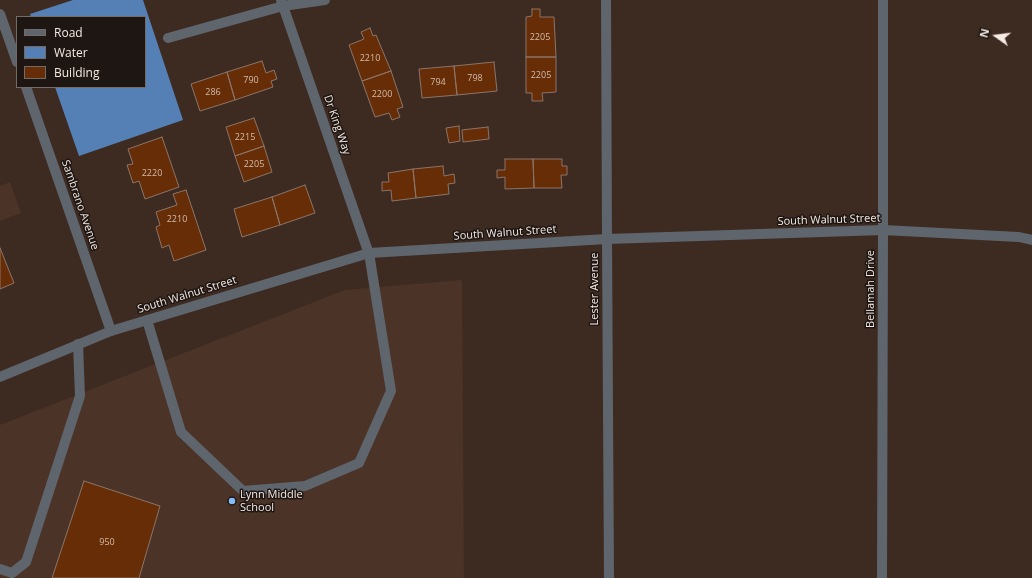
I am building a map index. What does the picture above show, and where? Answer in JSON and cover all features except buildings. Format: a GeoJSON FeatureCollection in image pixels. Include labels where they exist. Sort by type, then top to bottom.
{"type":"FeatureCollection","features":[{"type":"Feature","properties":{"kind":"street"},"geometry":{"type":"LineString","coordinates":[[168,38],[282,3],[325,0]]}},
{"type":"Feature","properties":{"kind":"street","name":"Lester Avenue"},"geometry":{"type":"LineString","coordinates":[[606,0],[609,578]]}},
{"type":"Feature","properties":{"kind":"street","name":"Bellamah Drive"},"geometry":{"type":"LineString","coordinates":[[882,578],[883,0]]}},
{"type":"Feature","properties":{"kind":"street","name":"Dr King Way"},"geometry":{"type":"LineString","coordinates":[[147,320],[181,432],[243,491],[305,486],[359,463],[391,391],[370,255],[282,3]]}},
{"type":"Feature","properties":{"kind":"street"},"geometry":{"type":"LineString","coordinates":[[0,14],[16,59]]}},
{"type":"Feature","properties":{"kind":"street","name":"Sambrano Avenue"},"geometry":{"type":"LineString","coordinates":[[26,88],[111,331]]}},
{"type":"Feature","properties":{"kind":"street","name":"South Walnut Street"},"geometry":{"type":"LineString","coordinates":[[0,377],[111,331],[370,255],[607,239],[883,230],[1019,237],[1032,240]]}},
{"type":"Feature","properties":{"kind":"street"},"geometry":{"type":"LineString","coordinates":[[0,569],[12,573],[26,562],[80,396],[78,344]]}},
{"type":"Feature","properties":{"kind":"shaded area"},"geometry":{"type":"Polygon","coordinates":[[[10,182],[21,213],[0,221],[0,186],[10,182]]]}},
{"type":"Feature","properties":{"kind":"shaded area","name":"Lynn Middle School"},"geometry":{"type":"Polygon","coordinates":[[[462,280],[464,578],[0,578],[0,425],[345,290],[462,280]]]}},
{"type":"Feature","properties":{"kind":"water"},"geometry":{"type":"Polygon","coordinates":[[[73,0],[143,0],[183,120],[79,156],[55,88],[146,88],[146,16],[31,16],[30,14],[73,0]]]}},
{"type":"Feature","properties":{"kind":"place","name":"Lynn Middle School"},"geometry":{"type":"Point","coordinates":[232,501]}}]}
